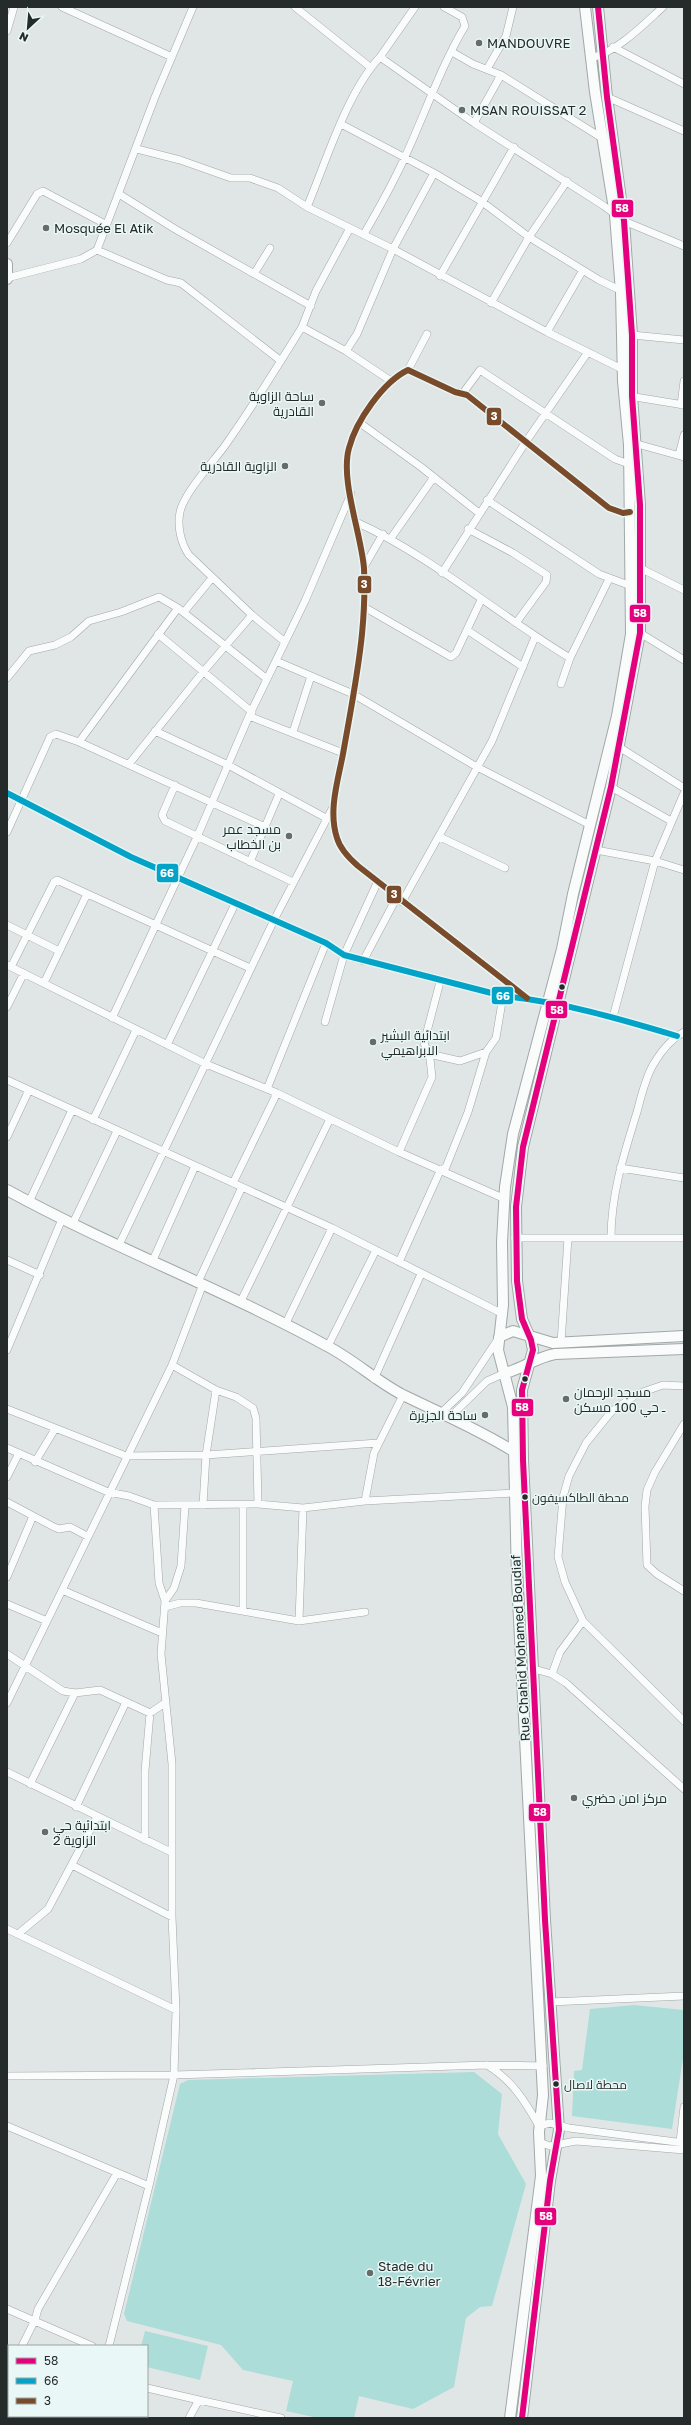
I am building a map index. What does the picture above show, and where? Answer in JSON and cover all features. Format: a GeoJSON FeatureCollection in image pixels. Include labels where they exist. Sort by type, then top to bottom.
{"type":"FeatureCollection","features":[{"type":"Feature","properties":{"kind":"main road","name":"Rue Chahid Mohamed Boudiaf"},"geometry":{"type":"LineString","coordinates":[[586,7],[591,58],[602,138],[616,215],[625,292],[632,335],[628,371]]}},
{"type":"Feature","properties":{"kind":"main road","name":"Rue Chahid Mohamed Boudiaf"},"geometry":{"type":"LineString","coordinates":[[510,2418],[541,2176],[539,2126],[543,2095],[543,2066],[537,2001],[514,1493],[513,1407],[505,1374],[499,1358],[499,1337],[502,1314],[502,1242],[505,1197],[510,1150],[548,1003],[617,716],[628,662],[631,634],[632,586],[624,222],[607,97],[598,7]]}},
{"type":"Feature","properties":{"kind":"main road"},"geometry":{"type":"LineString","coordinates":[[7,264],[7,279]]}},
{"type":"Feature","properties":{"kind":"main road","name":"Rue Chahid Mohamed Boudiaf"},"geometry":{"type":"LineString","coordinates":[[522,2418],[550,2181],[557,2145],[558,2124],[550,2002],[522,1397],[524,1379],[533,1350],[530,1336],[524,1324],[520,1304],[515,1238],[516,1195],[519,1168],[533,1107],[611,787],[640,633],[637,444],[628,396]]}},
{"type":"Feature","properties":{"kind":"main road"},"geometry":{"type":"LineString","coordinates":[[521,1103],[533,1107]]}},
{"type":"Feature","properties":{"kind":"main road"},"geometry":{"type":"LineString","coordinates":[[7,1190],[62,1219],[153,1260],[328,1346],[374,1379],[403,1395],[447,1414],[513,1450]]}},
{"type":"Feature","properties":{"kind":"main road"},"geometry":{"type":"LineString","coordinates":[[505,1197],[516,1195]]}},
{"type":"Feature","properties":{"kind":"main road"},"geometry":{"type":"LineString","coordinates":[[499,1337],[513,1331],[544,1342],[561,1343],[684,1336]]}},
{"type":"Feature","properties":{"kind":"main road"},"geometry":{"type":"LineString","coordinates":[[589,1341],[589,1353]]}},
{"type":"Feature","properties":{"kind":"main road"},"geometry":{"type":"LineString","coordinates":[[505,1374],[552,1355],[684,1349]]}},
{"type":"Feature","properties":{"kind":"street"},"geometry":{"type":"LineString","coordinates":[[7,31],[14,7]]}},
{"type":"Feature","properties":{"kind":"street"},"geometry":{"type":"LineString","coordinates":[[62,7],[172,56]]}},
{"type":"Feature","properties":{"kind":"street"},"geometry":{"type":"LineString","coordinates":[[7,279],[81,259],[98,250],[106,225],[137,149],[172,56],[193,7]]}},
{"type":"Feature","properties":{"kind":"street"},"geometry":{"type":"LineString","coordinates":[[295,7],[370,67]]}},
{"type":"Feature","properties":{"kind":"street"},"geometry":{"type":"LineString","coordinates":[[307,206],[341,124],[370,67],[380,57],[416,7]]}},
{"type":"Feature","properties":{"kind":"street"},"geometry":{"type":"LineString","coordinates":[[364,234],[404,158],[431,93],[452,52],[465,22],[462,17],[444,7]]}},
{"type":"Feature","properties":{"kind":"street"},"geometry":{"type":"LineString","coordinates":[[487,69],[506,36],[513,7]]}},
{"type":"Feature","properties":{"kind":"street"},"geometry":{"type":"LineString","coordinates":[[591,58],[603,55],[634,33],[663,7]]}},
{"type":"Feature","properties":{"kind":"street"},"geometry":{"type":"LineString","coordinates":[[613,47],[684,84]]}},
{"type":"Feature","properties":{"kind":"street"},"geometry":{"type":"LineString","coordinates":[[452,52],[501,75],[602,138]]}},
{"type":"Feature","properties":{"kind":"street"},"geometry":{"type":"LineString","coordinates":[[380,57],[474,123],[567,181],[624,222],[684,246]]}},
{"type":"Feature","properties":{"kind":"street"},"geometry":{"type":"LineString","coordinates":[[474,123],[501,75]]}},
{"type":"Feature","properties":{"kind":"street"},"geometry":{"type":"LineString","coordinates":[[607,97],[684,131]]}},
{"type":"Feature","properties":{"kind":"street"},"geometry":{"type":"LineString","coordinates":[[341,124],[434,173],[481,202],[529,237],[582,270],[625,292]]}},
{"type":"Feature","properties":{"kind":"street"},"geometry":{"type":"LineString","coordinates":[[440,276],[481,202],[514,147]]}},
{"type":"Feature","properties":{"kind":"street"},"geometry":{"type":"LineString","coordinates":[[137,149],[180,160],[231,178],[250,178],[278,188],[307,206],[393,249],[491,303],[628,371]]}},
{"type":"Feature","properties":{"kind":"street"},"geometry":{"type":"LineString","coordinates":[[346,351],[357,334],[393,249],[434,173]]}},
{"type":"Feature","properties":{"kind":"street"},"geometry":{"type":"LineString","coordinates":[[491,303],[529,237],[567,181]]}},
{"type":"Feature","properties":{"kind":"street"},"geometry":{"type":"LineString","coordinates":[[7,244],[38,194],[43,191],[106,225]]}},
{"type":"Feature","properties":{"kind":"street"},"geometry":{"type":"LineString","coordinates":[[119,194],[175,229],[311,306]]}},
{"type":"Feature","properties":{"kind":"street"},"geometry":{"type":"LineString","coordinates":[[286,642],[252,615],[212,578],[183,548],[180,527],[180,511],[211,462],[224,447],[302,327],[316,291],[350,228]]}},
{"type":"Feature","properties":{"kind":"street"},"geometry":{"type":"LineString","coordinates":[[254,274],[270,248]]}},
{"type":"Feature","properties":{"kind":"street"},"geometry":{"type":"LineString","coordinates":[[98,250],[167,280],[181,283],[281,361]]}},
{"type":"Feature","properties":{"kind":"street"},"geometry":{"type":"LineString","coordinates":[[547,332],[582,270]]}},
{"type":"Feature","properties":{"kind":"street"},"geometry":{"type":"LineString","coordinates":[[302,327],[346,351],[391,381]]}},
{"type":"Feature","properties":{"kind":"street"},"geometry":{"type":"LineString","coordinates":[[426,334],[408,370],[399,374],[391,381],[360,423],[347,456],[351,494],[364,568],[364,607],[353,694],[334,806],[337,838],[341,847],[358,866],[527,998]]}},
{"type":"Feature","properties":{"kind":"street"},"geometry":{"type":"LineString","coordinates":[[632,335],[684,340]]}},
{"type":"Feature","properties":{"kind":"street"},"geometry":{"type":"LineString","coordinates":[[442,573],[487,500],[588,352]]}},
{"type":"Feature","properties":{"kind":"street"},"geometry":{"type":"LineString","coordinates":[[408,370],[455,392],[463,393],[609,508],[624,513],[630,512]]}},
{"type":"Feature","properties":{"kind":"street"},"geometry":{"type":"LineString","coordinates":[[463,393],[480,370],[615,459],[629,464]]}},
{"type":"Feature","properties":{"kind":"street"},"geometry":{"type":"LineString","coordinates":[[628,396],[683,405],[684,381]]}},
{"type":"Feature","properties":{"kind":"street"},"geometry":{"type":"LineString","coordinates":[[360,423],[434,477],[479,513]]}},
{"type":"Feature","properties":{"kind":"street"},"geometry":{"type":"LineString","coordinates":[[637,444],[681,456],[684,435]]}},
{"type":"Feature","properties":{"kind":"street"},"geometry":{"type":"LineString","coordinates":[[391,538],[434,477]]}},
{"type":"Feature","properties":{"kind":"street"},"geometry":{"type":"LineString","coordinates":[[112,1018],[197,837],[250,714],[286,642],[351,494]]}},
{"type":"Feature","properties":{"kind":"street"},"geometry":{"type":"LineString","coordinates":[[487,500],[537,535],[609,579],[632,586]]}},
{"type":"Feature","properties":{"kind":"street"},"geometry":{"type":"LineString","coordinates":[[356,522],[391,538],[535,637],[570,658]]}},
{"type":"Feature","properties":{"kind":"street"},"geometry":{"type":"LineString","coordinates":[[468,529],[514,553],[547,575],[546,582],[516,623]]}},
{"type":"Feature","properties":{"kind":"street"},"geometry":{"type":"LineString","coordinates":[[364,568],[383,534]]}},
{"type":"Feature","properties":{"kind":"street"},"geometry":{"type":"LineString","coordinates":[[640,568],[684,590]]}},
{"type":"Feature","properties":{"kind":"street"},"geometry":{"type":"LineString","coordinates":[[79,742],[158,634],[212,578]]}},
{"type":"Feature","properties":{"kind":"street"},"geometry":{"type":"LineString","coordinates":[[561,684],[570,658],[609,579]]}},
{"type":"Feature","properties":{"kind":"street"},"geometry":{"type":"LineString","coordinates":[[7,678],[29,651],[60,643],[88,621],[158,597],[181,610],[225,647],[267,679]]}},
{"type":"Feature","properties":{"kind":"street"},"geometry":{"type":"LineString","coordinates":[[364,607],[451,657],[482,600]]}},
{"type":"Feature","properties":{"kind":"street"},"geometry":{"type":"LineString","coordinates":[[129,764],[203,672],[252,615]]}},
{"type":"Feature","properties":{"kind":"street"},"geometry":{"type":"LineString","coordinates":[[466,630],[524,667]]}},
{"type":"Feature","properties":{"kind":"street"},"geometry":{"type":"LineString","coordinates":[[640,633],[684,660]]}},
{"type":"Feature","properties":{"kind":"street"},"geometry":{"type":"LineString","coordinates":[[158,634],[250,714],[343,753]]}},
{"type":"Feature","properties":{"kind":"street"},"geometry":{"type":"LineString","coordinates":[[363,961],[440,837],[492,741],[524,667],[535,637]]}},
{"type":"Feature","properties":{"kind":"street"},"geometry":{"type":"LineString","coordinates":[[276,661],[353,694],[477,767],[590,825]]}},
{"type":"Feature","properties":{"kind":"street"},"geometry":{"type":"LineString","coordinates":[[293,732],[311,676]]}},
{"type":"Feature","properties":{"kind":"street"},"geometry":{"type":"LineString","coordinates":[[155,731],[228,765],[279,794],[326,818]]}},
{"type":"Feature","properties":{"kind":"street"},"geometry":{"type":"LineString","coordinates":[[7,832],[23,802],[50,737],[58,734],[129,764],[265,827]]}},
{"type":"Feature","properties":{"kind":"street"},"geometry":{"type":"LineString","coordinates":[[619,747],[684,788]]}},
{"type":"Feature","properties":{"kind":"street"},"geometry":{"type":"LineString","coordinates":[[175,786],[163,818],[197,837],[293,882]]}},
{"type":"Feature","properties":{"kind":"street"},"geometry":{"type":"LineString","coordinates":[[611,787],[671,821]]}},
{"type":"Feature","properties":{"kind":"street"},"geometry":{"type":"LineString","coordinates":[[7,793],[131,857],[178,877],[234,904],[326,943],[344,955],[440,982],[503,996],[527,998],[681,1034],[652,1066],[620,1168],[615,1190],[611,1238]]}},
{"type":"Feature","properties":{"kind":"street"},"geometry":{"type":"LineString","coordinates":[[613,1017],[655,861],[684,793]]}},
{"type":"Feature","properties":{"kind":"street"},"geometry":{"type":"LineString","coordinates":[[250,862],[279,794]]}},
{"type":"Feature","properties":{"kind":"street"},"geometry":{"type":"LineString","coordinates":[[119,1245],[162,1151],[206,1064],[250,968],[326,818],[334,806]]}},
{"type":"Feature","properties":{"kind":"street"},"geometry":{"type":"LineString","coordinates":[[440,837],[505,868]]}},
{"type":"Feature","properties":{"kind":"street"},"geometry":{"type":"LineString","coordinates":[[596,850],[655,861],[684,870]]}},
{"type":"Feature","properties":{"kind":"street"},"geometry":{"type":"LineString","coordinates":[[250,968],[55,881],[28,936],[9,966],[206,1064],[267,1088],[440,1171],[505,1197]]}},
{"type":"Feature","properties":{"kind":"street"},"geometry":{"type":"LineString","coordinates":[[325,1022],[344,955],[378,881]]}},
{"type":"Feature","properties":{"kind":"street"},"geometry":{"type":"LineString","coordinates":[[44,983],[87,894]]}},
{"type":"Feature","properties":{"kind":"street"},"geometry":{"type":"LineString","coordinates":[[167,1045],[234,904]]}},
{"type":"Feature","properties":{"kind":"street"},"geometry":{"type":"LineString","coordinates":[[7,925],[59,951]]}},
{"type":"Feature","properties":{"kind":"street"},"geometry":{"type":"LineString","coordinates":[[267,1088],[326,943]]}},
{"type":"Feature","properties":{"kind":"street"},"geometry":{"type":"LineString","coordinates":[[7,1007],[24,973]]}},
{"type":"Feature","properties":{"kind":"street"},"geometry":{"type":"LineString","coordinates":[[399,1152],[432,1077],[429,1054],[424,1043],[440,982]]}},
{"type":"Feature","properties":{"kind":"street"},"geometry":{"type":"LineString","coordinates":[[399,1262],[440,1171],[446,1167],[468,1112],[486,1052],[496,1038],[503,996]]}},
{"type":"Feature","properties":{"kind":"street"},"geometry":{"type":"LineString","coordinates":[[93,1120],[136,1030]]}},
{"type":"Feature","properties":{"kind":"street"},"geometry":{"type":"LineString","coordinates":[[429,1054],[460,1061],[486,1052]]}},
{"type":"Feature","properties":{"kind":"street"},"geometry":{"type":"LineString","coordinates":[[7,1080],[332,1228],[502,1314]]}},
{"type":"Feature","properties":{"kind":"street"},"geometry":{"type":"LineString","coordinates":[[7,1137],[29,1090]]}},
{"type":"Feature","properties":{"kind":"street"},"geometry":{"type":"LineString","coordinates":[[233,1183],[276,1093]]}},
{"type":"Feature","properties":{"kind":"street"},"geometry":{"type":"LineString","coordinates":[[29,1202],[72,1110]]}},
{"type":"Feature","properties":{"kind":"street"},"geometry":{"type":"LineString","coordinates":[[240,1303],[330,1119]]}},
{"type":"Feature","properties":{"kind":"street"},"geometry":{"type":"LineString","coordinates":[[73,1224],[117,1131]]}},
{"type":"Feature","properties":{"kind":"street"},"geometry":{"type":"LineString","coordinates":[[153,1260],[196,1166]]}},
{"type":"Feature","properties":{"kind":"street"},"geometry":{"type":"LineString","coordinates":[[620,1168],[684,1178]]}},
{"type":"Feature","properties":{"kind":"street"},"geometry":{"type":"LineString","coordinates":[[7,1703],[108,1492],[172,1365],[200,1283],[242,1187]]}},
{"type":"Feature","properties":{"kind":"street"},"geometry":{"type":"LineString","coordinates":[[7,1350],[40,1275],[62,1219]]}},
{"type":"Feature","properties":{"kind":"street"},"geometry":{"type":"LineString","coordinates":[[285,1325],[332,1228]]}},
{"type":"Feature","properties":{"kind":"street"},"geometry":{"type":"LineString","coordinates":[[515,1238],[684,1238]]}},
{"type":"Feature","properties":{"kind":"street"},"geometry":{"type":"LineString","coordinates":[[561,1343],[568,1238]]}},
{"type":"Feature","properties":{"kind":"street"},"geometry":{"type":"LineString","coordinates":[[328,1346],[376,1250]]}},
{"type":"Feature","properties":{"kind":"street"},"geometry":{"type":"LineString","coordinates":[[7,1260],[40,1275]]}},
{"type":"Feature","properties":{"kind":"street"},"geometry":{"type":"LineString","coordinates":[[374,1379],[421,1274]]}},
{"type":"Feature","properties":{"kind":"street"},"geometry":{"type":"LineString","coordinates":[[447,1414],[462,1394],[499,1337]]}},
{"type":"Feature","properties":{"kind":"street"},"geometry":{"type":"LineString","coordinates":[[172,1365],[216,1390],[236,1397],[253,1408],[256,1418],[258,1504]]}},
{"type":"Feature","properties":{"kind":"street"},"geometry":{"type":"LineString","coordinates":[[447,1414],[487,1381],[505,1374]]}},
{"type":"Feature","properties":{"kind":"street"},"geometry":{"type":"LineString","coordinates":[[684,1386],[663,1385],[637,1394],[611,1412],[586,1443],[569,1476],[563,1497],[558,1557],[564,1582],[583,1621],[684,1721]]}},
{"type":"Feature","properties":{"kind":"street"},"geometry":{"type":"LineString","coordinates":[[203,1505],[206,1455],[216,1390]]}},
{"type":"Feature","properties":{"kind":"street"},"geometry":{"type":"LineString","coordinates":[[365,1502],[378,1443],[403,1395]]}},
{"type":"Feature","properties":{"kind":"street"},"geometry":{"type":"LineString","coordinates":[[7,1409],[126,1456],[206,1455],[378,1443]]}},
{"type":"Feature","properties":{"kind":"street"},"geometry":{"type":"LineString","coordinates":[[684,1424],[655,1472],[647,1490],[645,1506],[647,1565],[656,1574],[684,1590]]}},
{"type":"Feature","properties":{"kind":"street"},"geometry":{"type":"LineString","coordinates":[[35,1462],[55,1429]]}},
{"type":"Feature","properties":{"kind":"street"},"geometry":{"type":"LineString","coordinates":[[7,1448],[35,1462],[108,1492],[129,1496],[154,1505],[186,1506],[258,1504],[303,1508],[365,1502],[514,1493]]}},
{"type":"Feature","properties":{"kind":"street"},"geometry":{"type":"LineString","coordinates":[[7,1477],[19,1453]]}},
{"type":"Feature","properties":{"kind":"street"},"geometry":{"type":"LineString","coordinates":[[7,1502],[59,1529],[70,1527],[87,1536]]}},
{"type":"Feature","properties":{"kind":"street"},"geometry":{"type":"LineString","coordinates":[[243,1504],[243,1611]]}},
{"type":"Feature","properties":{"kind":"street"},"geometry":{"type":"LineString","coordinates":[[109,2345],[149,2186],[174,2075],[176,2010],[172,1917],[172,1764],[161,1667],[165,1604],[159,1582],[154,1505]]}},
{"type":"Feature","properties":{"kind":"street"},"geometry":{"type":"LineString","coordinates":[[165,1604],[174,1588],[181,1566],[186,1506]]}},
{"type":"Feature","properties":{"kind":"street"},"geometry":{"type":"LineString","coordinates":[[299,1621],[303,1508]]}},
{"type":"Feature","properties":{"kind":"street"},"geometry":{"type":"LineString","coordinates":[[7,1577],[33,1516]]}},
{"type":"Feature","properties":{"kind":"street"},"geometry":{"type":"LineString","coordinates":[[62,1590],[162,1633]]}},
{"type":"Feature","properties":{"kind":"street"},"geometry":{"type":"LineString","coordinates":[[165,1604],[188,1602],[299,1621],[365,1612]]}},
{"type":"Feature","properties":{"kind":"street"},"geometry":{"type":"LineString","coordinates":[[7,1604],[47,1621]]}},
{"type":"Feature","properties":{"kind":"street"},"geometry":{"type":"LineString","coordinates":[[552,1674],[560,1652],[583,1621]]}},
{"type":"Feature","properties":{"kind":"street"},"geometry":{"type":"LineString","coordinates":[[7,1654],[63,1691],[74,1693],[100,1690],[150,1713]]}},
{"type":"Feature","properties":{"kind":"street"},"geometry":{"type":"LineString","coordinates":[[534,1669],[552,1674],[566,1683],[684,1789]]}},
{"type":"Feature","properties":{"kind":"street"},"geometry":{"type":"LineString","coordinates":[[30,1784],[74,1693]]}},
{"type":"Feature","properties":{"kind":"street"},"geometry":{"type":"LineString","coordinates":[[76,1807],[126,1702]]}},
{"type":"Feature","properties":{"kind":"street"},"geometry":{"type":"LineString","coordinates":[[150,1713],[165,1703]]}},
{"type":"Feature","properties":{"kind":"street"},"geometry":{"type":"LineString","coordinates":[[144,1840],[145,1771],[150,1713]]}},
{"type":"Feature","properties":{"kind":"street"},"geometry":{"type":"LineString","coordinates":[[8,1775],[30,1784],[144,1840],[172,1852]]}},
{"type":"Feature","properties":{"kind":"street"},"geometry":{"type":"LineString","coordinates":[[18,1934],[48,1909],[97,1817]]}},
{"type":"Feature","properties":{"kind":"street"},"geometry":{"type":"LineString","coordinates":[[72,1865],[172,1917]]}},
{"type":"Feature","properties":{"kind":"street"},"geometry":{"type":"LineString","coordinates":[[7,1929],[176,2010]]}},
{"type":"Feature","properties":{"kind":"street"},"geometry":{"type":"LineString","coordinates":[[550,2002],[684,1996]]}},
{"type":"Feature","properties":{"kind":"street"},"geometry":{"type":"LineString","coordinates":[[7,2076],[174,2075],[487,2065],[543,2066]]}},
{"type":"Feature","properties":{"kind":"street"},"geometry":{"type":"LineString","coordinates":[[487,2065],[504,2077],[515,2088],[539,2126],[550,2123],[682,2142],[684,2107]]}},
{"type":"Feature","properties":{"kind":"street"},"geometry":{"type":"LineString","coordinates":[[8,2129],[149,2186]]}},
{"type":"Feature","properties":{"kind":"street"},"geometry":{"type":"LineString","coordinates":[[539,2142],[550,2146],[576,2141],[684,2150]]}},
{"type":"Feature","properties":{"kind":"street"},"geometry":{"type":"LineString","coordinates":[[22,2345],[35,2320],[38,2309],[117,2173]]}},
{"type":"Feature","properties":{"kind":"street"},"geometry":{"type":"LineString","coordinates":[[7,2309],[90,2345]]}},
{"type":"Feature","properties":{"kind":"street"},"geometry":{"type":"LineString","coordinates":[[148,2388],[281,2418]]}},
{"type":"Feature","properties":{"kind":"street"},"geometry":{"type":"LineString","coordinates":[[189,2418],[199,2400]]}},
{"type":"Feature","properties":{"kind":"shaded area"},"geometry":{"type":"Polygon","coordinates":[[[634,2005],[684,2010],[684,2052],[672,2129],[572,2116],[574,2071],[582,2070],[590,2009],[634,2005]]]}},
{"type":"Feature","properties":{"kind":"shaded area","name":"Stade du 18-Février"},"geometry":{"type":"Polygon","coordinates":[[[474,2072],[502,2094],[498,2134],[526,2184],[492,2306],[480,2307],[466,2318],[454,2387],[413,2409],[359,2396],[354,2418],[318,2418],[286,2411],[293,2381],[243,2370],[221,2345],[127,2321],[124,2314],[180,2084],[188,2080],[474,2072]]]}},
{"type":"Feature","properties":{"kind":"shaded area"},"geometry":{"type":"Polygon","coordinates":[[[145,2331],[208,2346],[200,2380],[148,2367],[148,2345],[141,2345],[145,2331]]]}},
{"type":"Feature","properties":{"kind":"transit line","name":"58"},"geometry":{"type":"LineString","coordinates":[[522,2418],[550,2181],[559,2130],[545,1920],[523,1460],[522,1390],[533,1350],[531,1340],[522,1319],[517,1281],[516,1207],[523,1147],[611,787],[640,633],[640,505],[632,396],[632,335],[624,221],[607,97],[598,7]]}},
{"type":"Feature","properties":{"kind":"transit line","name":"3"},"geometry":{"type":"LineString","coordinates":[[527,998],[358,866],[343,850],[338,842],[333,817],[335,796],[356,679],[362,634],[364,601],[364,568],[347,475],[349,448],[358,426],[372,403],[389,383],[408,370],[455,392],[467,395],[609,508],[623,513],[630,512]]}},
{"type":"Feature","properties":{"kind":"transit line","name":"66"},"geometry":{"type":"LineString","coordinates":[[7,793],[131,857],[326,943],[344,955],[503,996],[547,1002],[591,1012],[677,1036]]}},
{"type":"Feature","properties":{"kind":"place","name":"MANDOUVRE"},"geometry":{"type":"Point","coordinates":[479,43]}},
{"type":"Feature","properties":{"kind":"place","name":"MSAN ROUISSAT 2"},"geometry":{"type":"Point","coordinates":[462,110]}},
{"type":"Feature","properties":{"kind":"place","name":"Mosquée El Atik"},"geometry":{"type":"Point","coordinates":[46,228]}},
{"type":"Feature","properties":{"kind":"place","name":"ساحة الزاوية القادرية"},"geometry":{"type":"Point","coordinates":[322,403]}},
{"type":"Feature","properties":{"kind":"place","name":"الزاوية القادرية"},"geometry":{"type":"Point","coordinates":[285,466]}},
{"type":"Feature","properties":{"kind":"place","name":"مسجد عمر بن الخطاب"},"geometry":{"type":"Point","coordinates":[289,836]}},
{"type":"Feature","properties":{"kind":"place","name":"ابتدائية البشير الابراهيمي"},"geometry":{"type":"Point","coordinates":[373,1042]}},
{"type":"Feature","properties":{"kind":"place","name":"مسجد الرحمان ـ حي 100 مسكن"},"geometry":{"type":"Point","coordinates":[566,1399]}},
{"type":"Feature","properties":{"kind":"place","name":"ساحة الجزيرة"},"geometry":{"type":"Point","coordinates":[485,1415]}},
{"type":"Feature","properties":{"kind":"place","name":"محطة الطاكسيفون"},"geometry":{"type":"Point","coordinates":[525,1497]}},
{"type":"Feature","properties":{"kind":"place","name":"مركز امن حضري"},"geometry":{"type":"Point","coordinates":[574,1798]}},
{"type":"Feature","properties":{"kind":"place","name":"ابتدائية حي الزاوية 2"},"geometry":{"type":"Point","coordinates":[45,1832]}},
{"type":"Feature","properties":{"kind":"place","name":"محطة لاصال"},"geometry":{"type":"Point","coordinates":[556,2084]}},
{"type":"Feature","properties":{"kind":"place","name":"Stade du 18-Février"},"geometry":{"type":"Point","coordinates":[370,2273]}}]}
